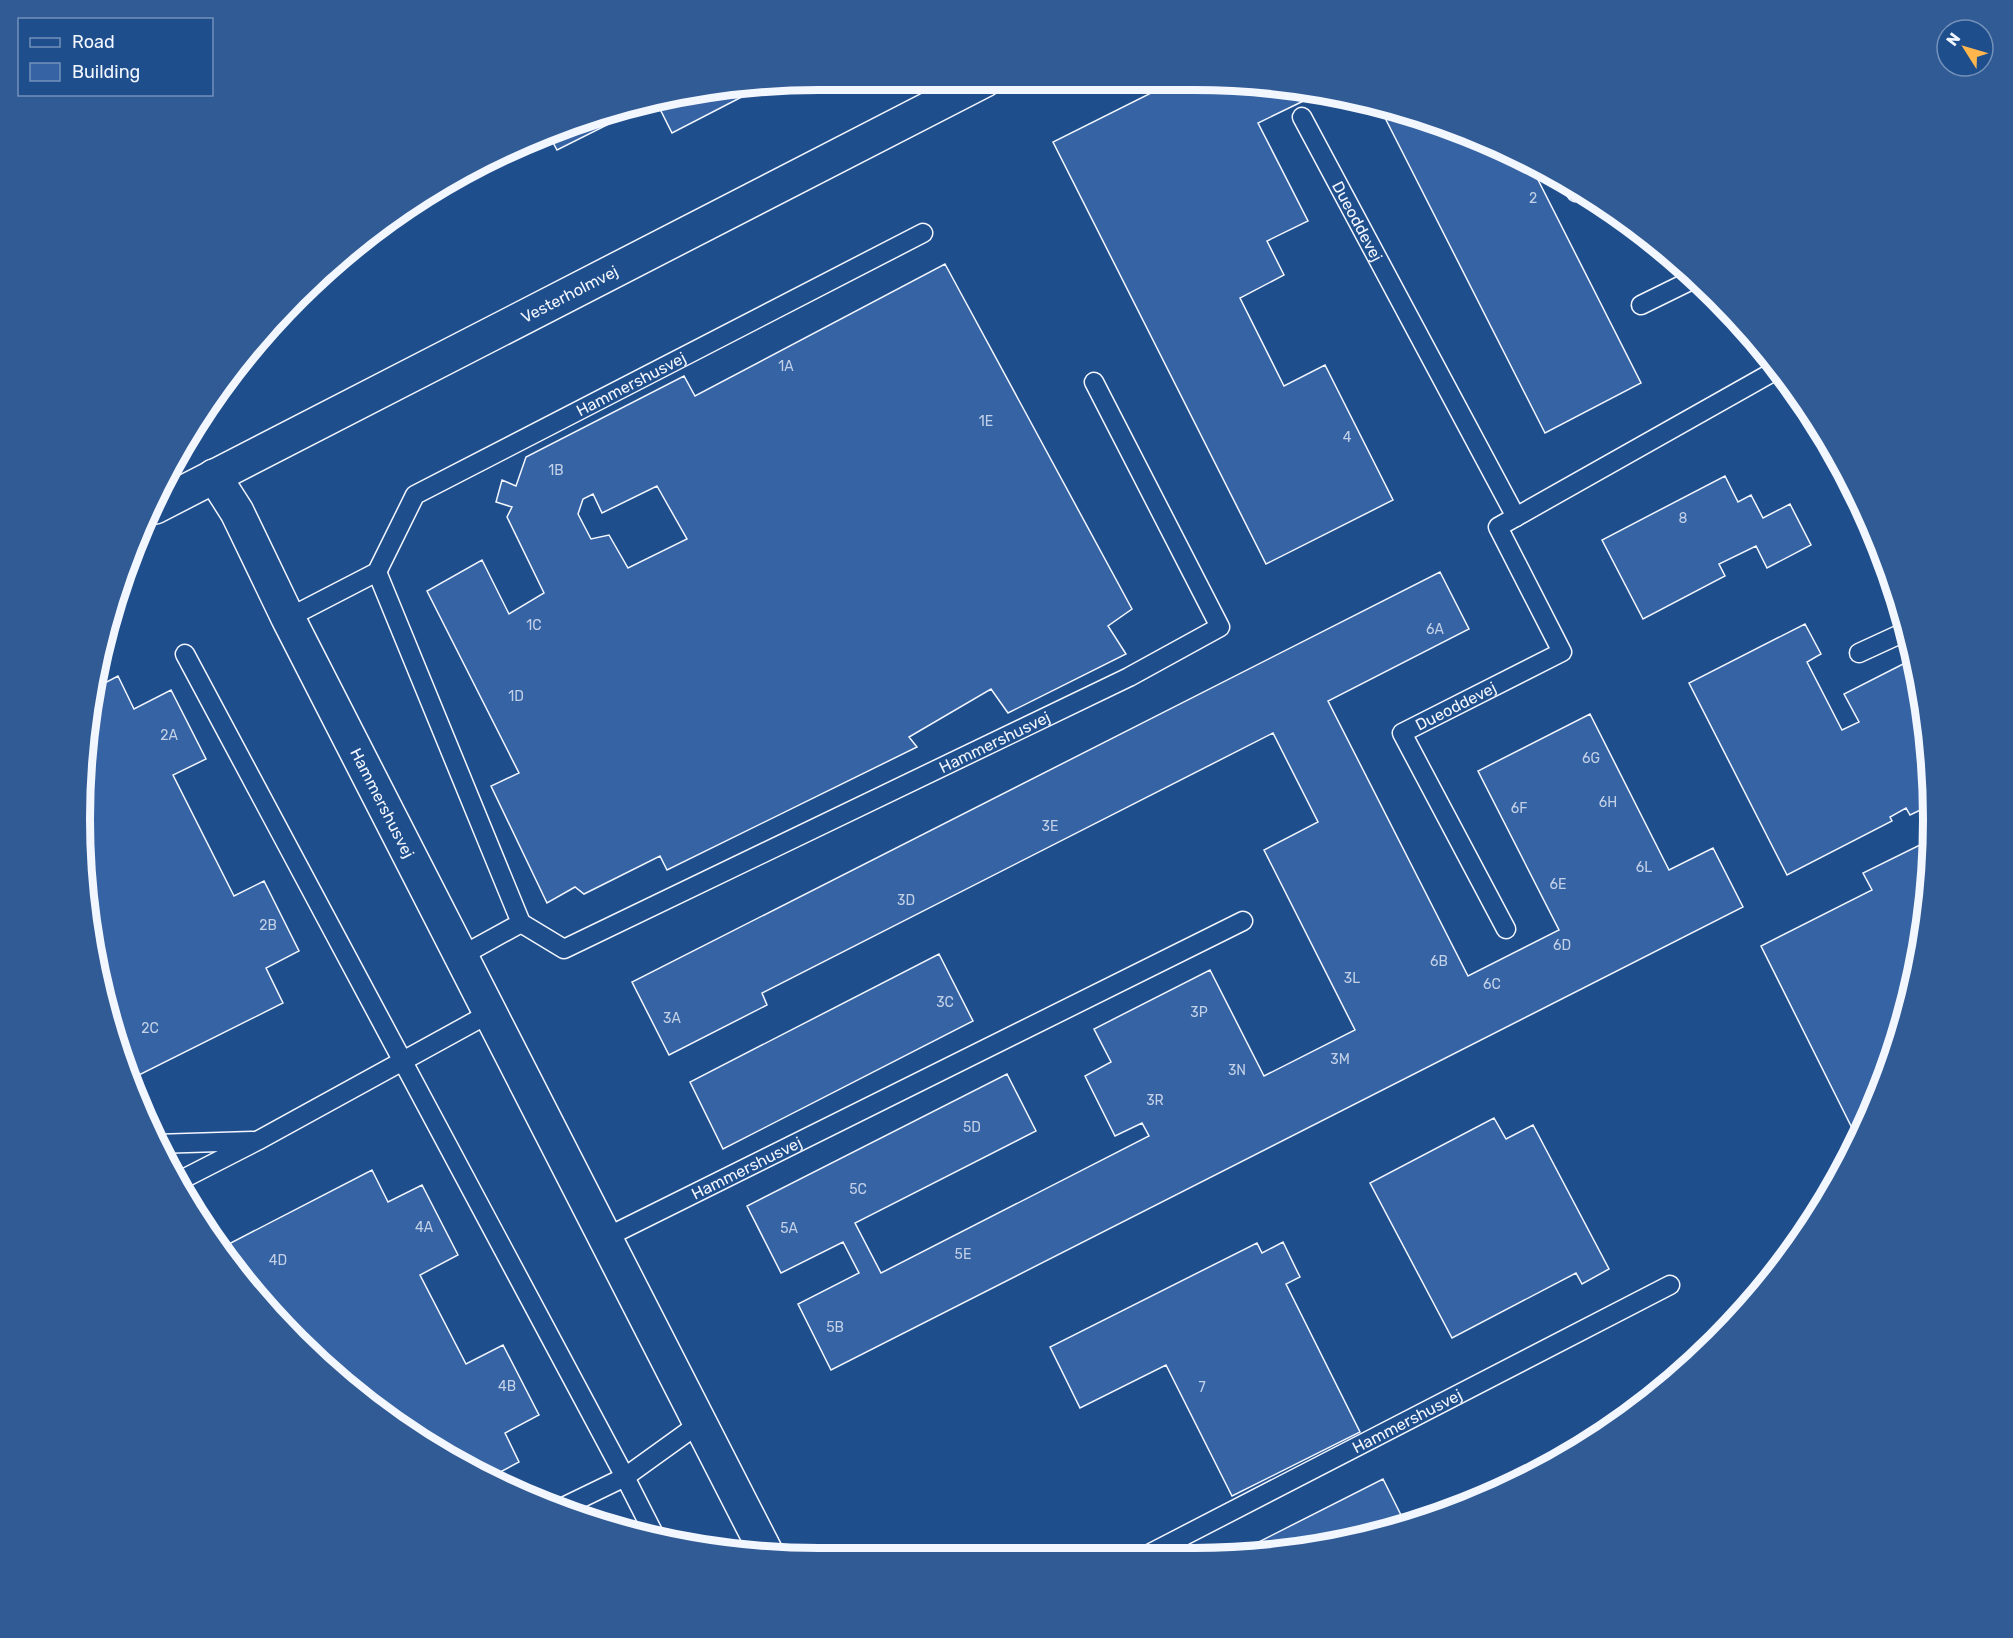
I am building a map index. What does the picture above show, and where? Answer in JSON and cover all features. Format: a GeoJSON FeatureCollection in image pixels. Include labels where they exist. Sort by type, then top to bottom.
{"type":"FeatureCollection","features":[{"type":"Feature","properties":{"kind":"street","name":"Vesterholmvej"},"geometry":{"type":"LineString","coordinates":[[162,503],[966,90]]}},
{"type":"Feature","properties":{"kind":"street","name":"Hammershusvej"},"geometry":{"type":"LineString","coordinates":[[214,476],[237,512],[288,618],[762,1545]]}},
{"type":"Feature","properties":{"kind":"lane","name":"Dueoddevej"},"geometry":{"type":"LineString","coordinates":[[1302,117],[1516,517]]}},
{"type":"Feature","properties":{"kind":"lane","name":"Hammershusvej"},"geometry":{"type":"LineString","coordinates":[[377,572],[415,495],[923,233]]}},
{"type":"Feature","properties":{"kind":"lane"},"geometry":{"type":"LineString","coordinates":[[1641,305],[1687,282]]}},
{"type":"Feature","properties":{"kind":"lane","name":"Dueoddevej"},"geometry":{"type":"LineString","coordinates":[[1506,929],[1402,734],[1562,652],[1498,526],[1771,373]]}},
{"type":"Feature","properties":{"kind":"lane","name":"Hammershusvej"},"geometry":{"type":"LineString","coordinates":[[521,922],[564,949],[1129,677],[1220,627],[1094,382]]}},
{"type":"Feature","properties":{"kind":"lane"},"geometry":{"type":"LineString","coordinates":[[288,618],[377,572],[521,922],[461,956]]}},
{"type":"Feature","properties":{"kind":"lane"},"geometry":{"type":"LineString","coordinates":[[1859,653],[1899,635]]}},
{"type":"Feature","properties":{"kind":"lane"},"geometry":{"type":"LineString","coordinates":[[185,654],[651,1528]]}},
{"type":"Feature","properties":{"kind":"lane","name":"Hammershusvej"},"geometry":{"type":"LineString","coordinates":[[605,1238],[1243,921]]}},
{"type":"Feature","properties":{"kind":"lane"},"geometry":{"type":"LineString","coordinates":[[185,1178],[490,1013]]}},
{"type":"Feature","properties":{"kind":"lane"},"geometry":{"type":"LineString","coordinates":[[166,1144],[257,1141]]}},
{"type":"Feature","properties":{"kind":"lane","name":"Hammershusvej"},"geometry":{"type":"LineString","coordinates":[[1160,1548],[1670,1285]]}},
{"type":"Feature","properties":{"kind":"lane"},"geometry":{"type":"LineString","coordinates":[[570,1504],[625,1477],[699,1423]]}},
{"type":"Feature","properties":{"kind":"building"},"geometry":{"type":"Polygon","coordinates":[[[1157,90],[1242,92],[1307,99],[1258,123],[1308,221],[1267,241],[1284,275],[1240,298],[1284,386],[1325,365],[1393,500],[1266,564],[1053,142],[1157,90]]]}},
{"type":"Feature","properties":{"kind":"building"},"geometry":{"type":"Polygon","coordinates":[[[747,94],[672,133],[660,108],[747,94]]]}},
{"type":"Feature","properties":{"kind":"building"},"geometry":{"type":"Polygon","coordinates":[[[1384,115],[1473,145],[1536,176],[1641,383],[1545,433],[1384,115]]]}},
{"type":"Feature","properties":{"kind":"building"},"geometry":{"type":"Polygon","coordinates":[[[613,122],[557,150],[552,141],[613,122]]]}},
{"type":"Feature","properties":{"kind":"building"},"geometry":{"type":"Polygon","coordinates":[[[945,264],[1132,609],[1108,626],[1126,654],[1008,713],[991,689],[909,737],[917,747],[667,870],[660,856],[584,894],[575,887],[547,903],[491,786],[519,773],[427,591],[482,560],[509,614],[544,593],[507,517],[512,507],[496,502],[502,480],[516,486],[526,457],[684,376],[695,396],[945,264]],[[657,486],[602,513],[593,494],[583,499],[578,514],[591,539],[609,535],[628,568],[687,539],[657,486]]]}},
{"type":"Feature","properties":{"kind":"building"},"geometry":{"type":"Polygon","coordinates":[[[1725,476],[1738,502],[1751,495],[1763,518],[1790,504],[1811,545],[1767,568],[1756,546],[1719,564],[1725,576],[1643,619],[1602,540],[1725,476]]]}},
{"type":"Feature","properties":{"kind":"building"},"geometry":{"type":"Polygon","coordinates":[[[1440,572],[1469,629],[1328,701],[1468,976],[1559,930],[1478,771],[1590,714],[1669,870],[1713,848],[1743,907],[831,1370],[798,1304],[859,1273],[843,1242],[781,1273],[747,1206],[1007,1074],[1036,1131],[855,1223],[881,1273],[1149,1136],[1142,1123],[1115,1136],[1085,1076],[1111,1062],[1094,1029],[1210,970],[1264,1076],[1355,1030],[1264,850],[1318,822],[1273,733],[762,993],[767,1005],[669,1055],[632,982],[1440,572]]]}},
{"type":"Feature","properties":{"kind":"building"},"geometry":{"type":"Polygon","coordinates":[[[1805,624],[1821,654],[1807,662],[1842,730],[1859,722],[1844,694],[1906,663],[1917,724],[1923,809],[1910,815],[1906,808],[1890,817],[1892,821],[1787,875],[1689,683],[1805,624]]]}},
{"type":"Feature","properties":{"kind":"building"},"geometry":{"type":"Polygon","coordinates":[[[118,676],[134,709],[171,690],[206,759],[173,775],[234,896],[264,881],[299,951],[266,968],[283,1003],[137,1076],[115,1008],[96,914],[90,819],[96,724],[103,684],[118,676]]]}},
{"type":"Feature","properties":{"kind":"building"},"geometry":{"type":"Polygon","coordinates":[[[1922,844],[1917,914],[1898,1008],[1868,1098],[1853,1130],[1761,946],[1872,890],[1863,873],[1922,844]]]}},
{"type":"Feature","properties":{"kind":"building"},"geometry":{"type":"Polygon","coordinates":[[[939,954],[973,1021],[723,1149],[690,1082],[939,954]]]}},
{"type":"Feature","properties":{"kind":"building"},"geometry":{"type":"Polygon","coordinates":[[[1494,1118],[1506,1139],[1533,1125],[1609,1269],[1582,1284],[1576,1273],[1452,1338],[1370,1183],[1494,1118]]]}},
{"type":"Feature","properties":{"kind":"building"},"geometry":{"type":"Polygon","coordinates":[[[372,1170],[388,1202],[422,1185],[458,1255],[420,1275],[466,1364],[503,1345],[539,1415],[505,1433],[519,1462],[498,1473],[454,1450],[375,1397],[338,1367],[271,1300],[228,1245],[372,1170]]]}},
{"type":"Feature","properties":{"kind":"building"},"geometry":{"type":"Polygon","coordinates":[[[1283,1242],[1300,1277],[1286,1284],[1360,1432],[1232,1496],[1166,1365],[1080,1408],[1050,1347],[1257,1243],[1262,1253],[1283,1242]]]}},
{"type":"Feature","properties":{"kind":"building"},"geometry":{"type":"Polygon","coordinates":[[[1383,1479],[1402,1517],[1336,1534],[1252,1545],[1383,1479]]]}}]}
